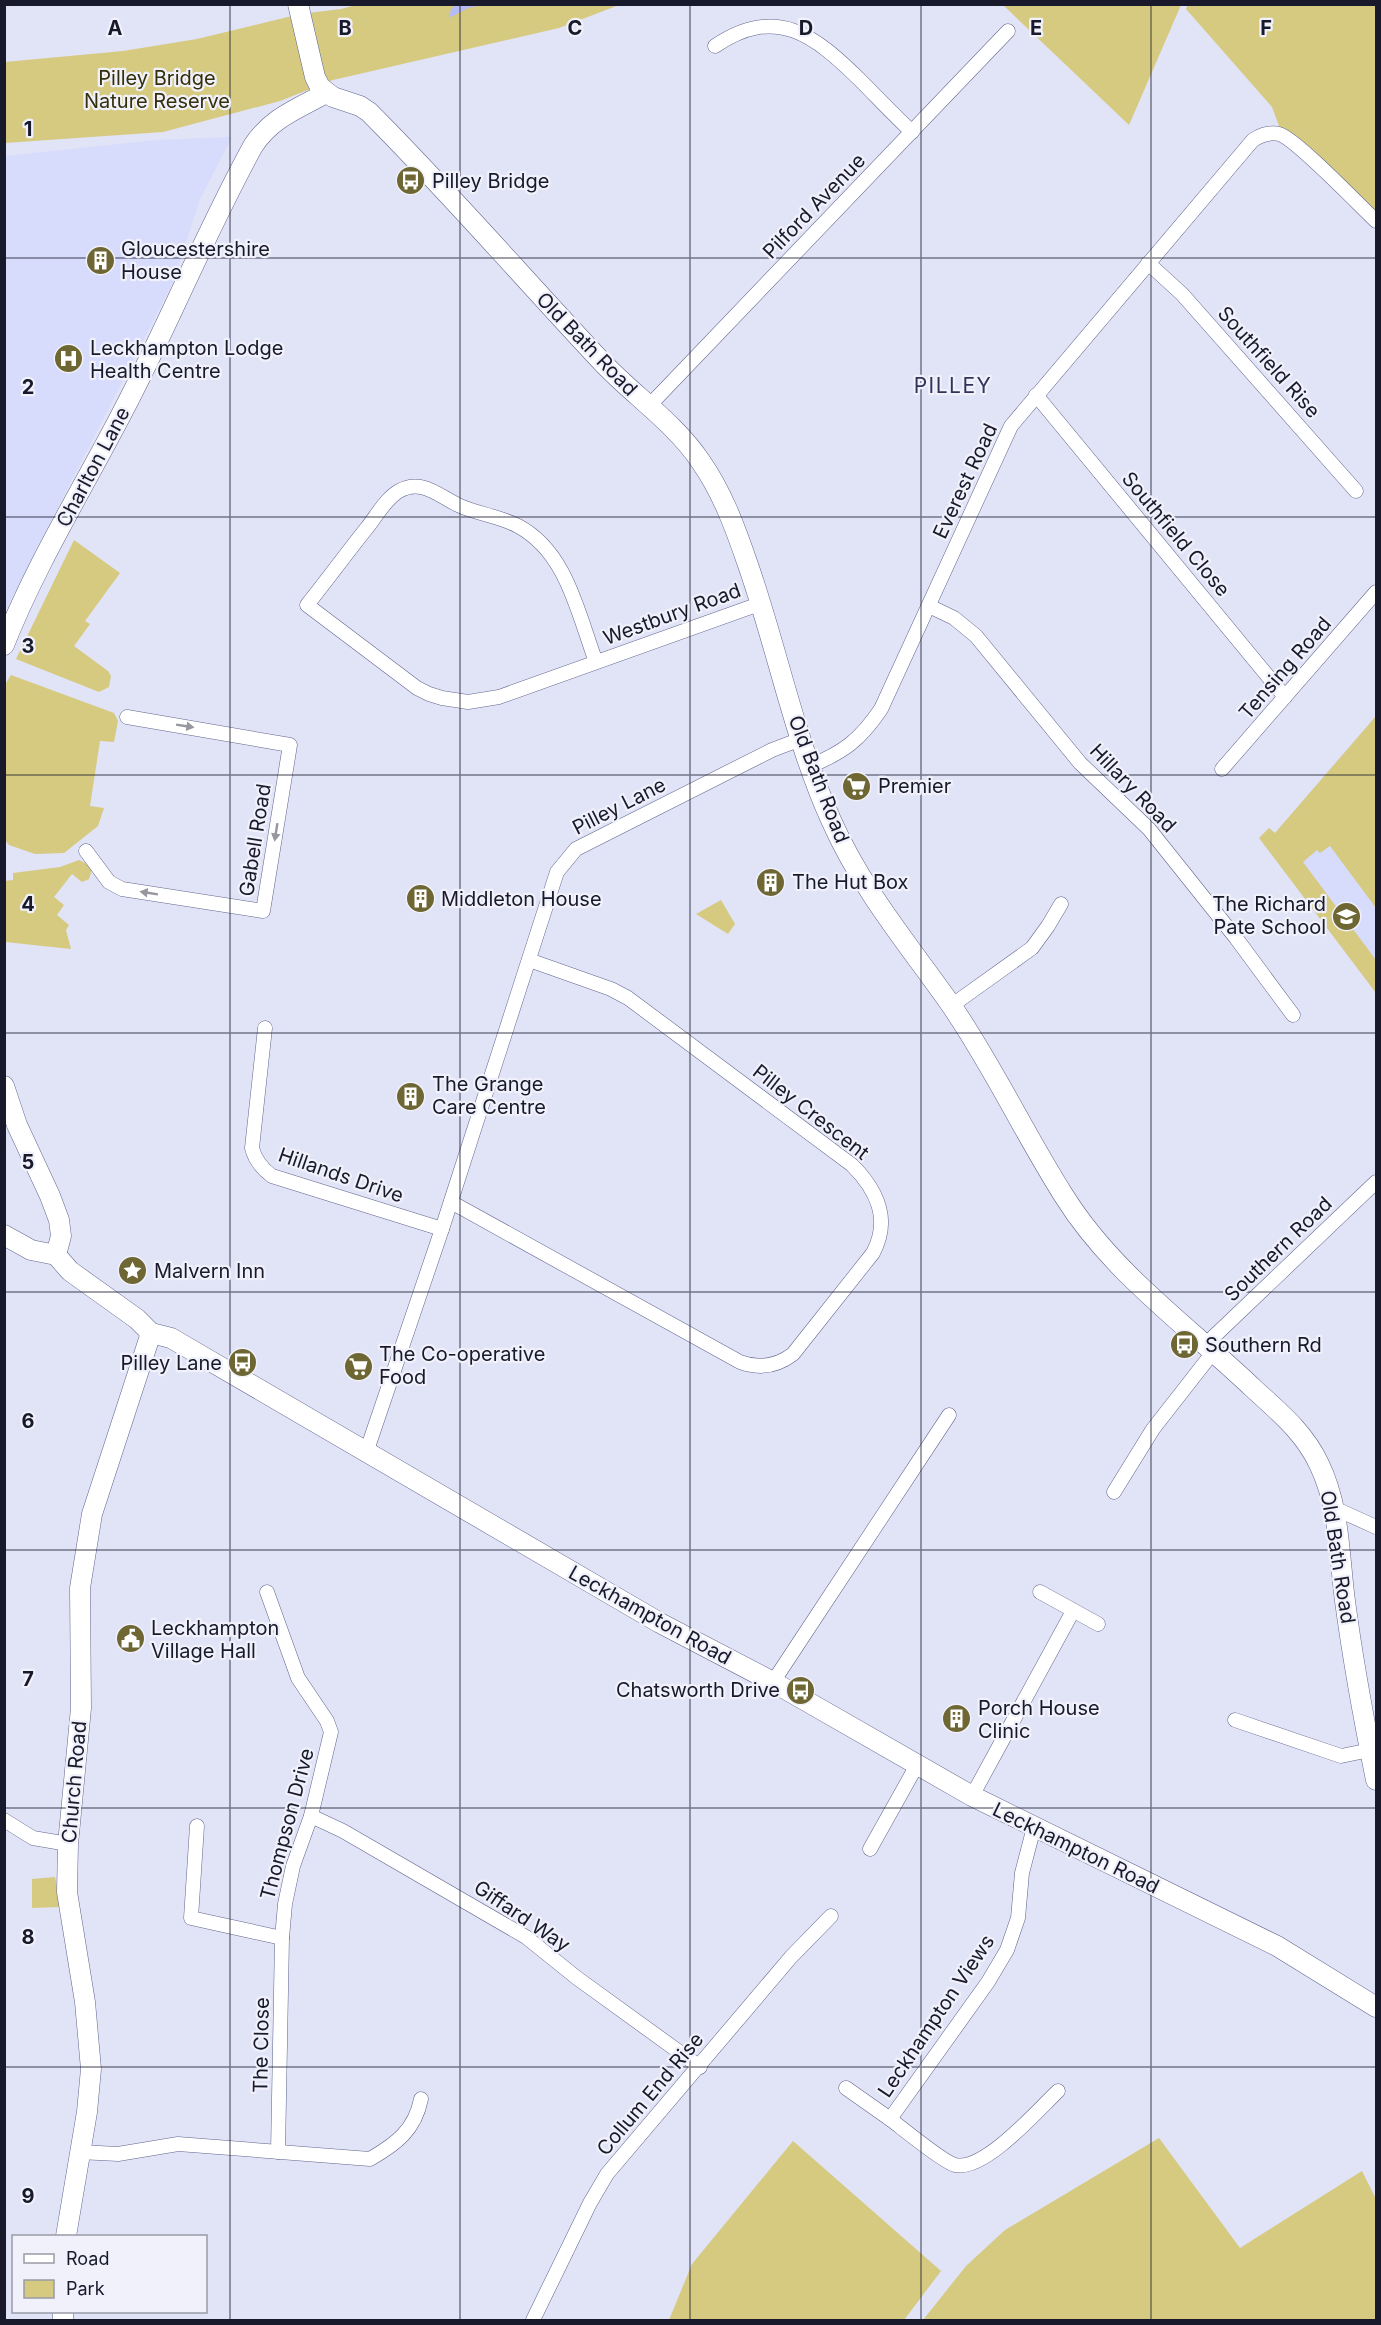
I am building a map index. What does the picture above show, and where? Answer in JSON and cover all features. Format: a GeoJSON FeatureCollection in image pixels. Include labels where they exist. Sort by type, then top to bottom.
{"type":"FeatureCollection","features":[{"type":"Feature","properties":{"kind":"street"},"geometry":{"type":"LineString","coordinates":[[298,4],[317,82],[326,93]]}},
{"type":"Feature","properties":{"kind":"street"},"geometry":{"type":"LineString","coordinates":[[715,46],[739,33],[765,27],[785,28],[803,33],[825,46],[912,132]]}},
{"type":"Feature","properties":{"kind":"street","name":"Pilford Avenue"},"geometry":{"type":"LineString","coordinates":[[648,407],[1008,31]]}},
{"type":"Feature","properties":{"kind":"street","name":"Old Bath Road"},"geometry":{"type":"LineString","coordinates":[[326,93],[360,106],[369,112],[613,374],[690,446],[717,487],[762,603],[801,739],[831,821],[851,861],[884,916],[951,1006],[996,1076],[1066,1200],[1082,1222],[1136,1283],[1210,1347],[1301,1433],[1322,1469],[1334,1508],[1346,1605],[1377,1780]]}},
{"type":"Feature","properties":{"kind":"street","name":"Charlton Lane"},"geometry":{"type":"LineString","coordinates":[[4,645],[18,610],[72,503],[123,412],[253,146],[269,126],[280,117],[326,93]]}},
{"type":"Feature","properties":{"kind":"street","name":"Everest Road"},"geometry":{"type":"LineString","coordinates":[[810,766],[844,750],[868,729],[881,709],[1011,426],[1253,140],[1269,133],[1282,134],[1377,221]]}},
{"type":"Feature","properties":{"kind":"street","name":"Southfield Rise"},"geometry":{"type":"LineString","coordinates":[[1148,263],[1182,294],[1356,491]]}},
{"type":"Feature","properties":{"kind":"street","name":"Southfield Close"},"geometry":{"type":"LineString","coordinates":[[1036,395],[1285,697]]}},
{"type":"Feature","properties":{"kind":"street","name":"Westbury Road"},"geometry":{"type":"LineString","coordinates":[[596,662],[565,579],[551,554],[542,544],[527,532],[510,523],[472,511],[422,486],[407,488],[388,500],[307,605],[417,688],[454,701],[483,701],[499,698],[762,603]]}},
{"type":"Feature","properties":{"kind":"street","name":"Tensing Road"},"geometry":{"type":"LineString","coordinates":[[1222,770],[1377,592]]}},
{"type":"Feature","properties":{"kind":"street","name":"Hillary Road"},"geometry":{"type":"LineString","coordinates":[[929,606],[954,618],[976,636],[1080,763],[1149,829],[1236,938],[1293,1015]]}},
{"type":"Feature","properties":{"kind":"street","name":"Gabell Road"},"geometry":{"type":"LineString","coordinates":[[86,850],[109,882],[122,889],[263,911],[290,745],[127,717]]}},
{"type":"Feature","properties":{"kind":"street","name":"Pilley Lane"},"geometry":{"type":"LineString","coordinates":[[367,1450],[451,1202],[557,872],[576,849],[772,750],[801,739]]}},
{"type":"Feature","properties":{"kind":"street"},"geometry":{"type":"LineString","coordinates":[[951,1006],[1032,948],[1061,903]]}},
{"type":"Feature","properties":{"kind":"street","name":"Pilley Crescent"},"geometry":{"type":"LineString","coordinates":[[451,1202],[740,1362],[758,1367],[777,1364],[793,1354],[873,1253],[880,1236],[882,1215],[879,1204],[875,1194],[852,1165],[628,998],[611,989],[530,960]]}},
{"type":"Feature","properties":{"kind":"street","name":"Hillands Drive"},"geometry":{"type":"LineString","coordinates":[[265,1029],[252,1148],[258,1163],[264,1170],[272,1176],[442,1229]]}},
{"type":"Feature","properties":{"kind":"street"},"geometry":{"type":"LineString","coordinates":[[4,1086],[17,1125],[50,1196],[59,1220],[61,1236],[56,1255],[31,1250],[4,1235]]}},
{"type":"Feature","properties":{"kind":"street","name":"Southern Road"},"geometry":{"type":"LineString","coordinates":[[1114,1492],[1153,1429],[1210,1347],[1377,1182]]}},
{"type":"Feature","properties":{"kind":"street","name":"Leckhampton Road"},"geometry":{"type":"LineString","coordinates":[[56,1255],[70,1271],[136,1319],[151,1333],[171,1338],[367,1450],[660,1623],[773,1682],[972,1796],[1276,1946],[1377,2007]]}},
{"type":"Feature","properties":{"kind":"street","name":"Church Road"},"geometry":{"type":"LineString","coordinates":[[66,2235],[87,2112],[91,2069],[85,2002],[67,1892],[68,1844],[81,1708],[80,1588],[85,1547],[101,1481],[151,1333]]}},
{"type":"Feature","properties":{"kind":"street"},"geometry":{"type":"LineString","coordinates":[[773,1682],[949,1414]]}},
{"type":"Feature","properties":{"kind":"street"},"geometry":{"type":"LineString","coordinates":[[1334,1508],[1377,1527]]}},
{"type":"Feature","properties":{"kind":"street","name":"Thompson Drive"},"geometry":{"type":"LineString","coordinates":[[267,1592],[298,1678],[327,1721],[331,1732],[312,1816],[293,1866],[285,1904],[282,1938]]}},
{"type":"Feature","properties":{"kind":"street"},"geometry":{"type":"LineString","coordinates":[[1040,1592],[1098,1624]]}},
{"type":"Feature","properties":{"kind":"street"},"geometry":{"type":"LineString","coordinates":[[972,1796],[1073,1611]]}},
{"type":"Feature","properties":{"kind":"street"},"geometry":{"type":"LineString","coordinates":[[1235,1720],[1341,1756],[1370,1750]]}},
{"type":"Feature","properties":{"kind":"street"},"geometry":{"type":"LineString","coordinates":[[870,1849],[918,1765]]}},
{"type":"Feature","properties":{"kind":"street","name":"Giffard Way"},"geometry":{"type":"LineString","coordinates":[[312,1816],[343,1831],[526,1937],[700,2067]]}},
{"type":"Feature","properties":{"kind":"street"},"geometry":{"type":"LineString","coordinates":[[4,1820],[33,1838],[68,1844]]}},
{"type":"Feature","properties":{"kind":"street"},"geometry":{"type":"LineString","coordinates":[[197,1826],[191,1918],[282,1938]]}},
{"type":"Feature","properties":{"kind":"street","name":"Leckhampton Views"},"geometry":{"type":"LineString","coordinates":[[890,2119],[988,1982],[1007,1950],[1018,1918],[1022,1873],[1034,1827]]}},
{"type":"Feature","properties":{"kind":"street","name":"Collum End Rise"},"geometry":{"type":"LineString","coordinates":[[533,2320],[590,2203],[607,2174],[791,1957],[831,1916]]}},
{"type":"Feature","properties":{"kind":"street","name":"The Close"},"geometry":{"type":"LineString","coordinates":[[278,2152],[282,1938]]}},
{"type":"Feature","properties":{"kind":"street","name":"Leckhampton Views"},"geometry":{"type":"LineString","coordinates":[[846,2088],[952,2164],[970,2164],[984,2157],[1058,2091]]}},
{"type":"Feature","properties":{"kind":"street"},"geometry":{"type":"LineString","coordinates":[[79,2152],[118,2154],[178,2144],[370,2159],[392,2145],[410,2127],[417,2116],[421,2099]]}},
{"type":"Feature","properties":{"kind":"shaded area","name":"Leckhampton Lodge Health Centre"},"geometry":{"type":"Polygon","coordinates":[[[232,137],[200,199],[173,282],[5,611],[5,156],[157,140],[232,137]]]}},
{"type":"Feature","properties":{"kind":"shaded area","name":"The Richard Pate School"},"geometry":{"type":"Polygon","coordinates":[[[1376,716],[1376,993],[1259,838],[1269,828],[1275,833],[1376,716]]]}},
{"type":"Feature","properties":{"kind":"green space"},"geometry":{"type":"Polygon","coordinates":[[[1188,4],[1376,5],[1376,222],[1282,134],[1272,107],[1186,9],[1188,4]]]}},
{"type":"Feature","properties":{"kind":"green space","name":"Pilley Bridge Nature Reserve"},"geometry":{"type":"Polygon","coordinates":[[[356,5],[619,5],[559,28],[333,80],[280,101],[163,132],[5,143],[5,62],[123,51],[197,39],[300,14],[356,5]]]}},
{"type":"Feature","properties":{"kind":"green space"},"geometry":{"type":"Polygon","coordinates":[[[1003,5],[1181,5],[1129,125],[1003,5]]]}},
{"type":"Feature","properties":{"kind":"green space"},"geometry":{"type":"Polygon","coordinates":[[[74,540],[120,573],[85,621],[90,624],[74,646],[108,671],[111,676],[109,687],[99,692],[16,659],[74,540]]]}},
{"type":"Feature","properties":{"kind":"green space"},"geometry":{"type":"Polygon","coordinates":[[[11,675],[114,713],[118,721],[114,742],[100,741],[90,806],[104,808],[98,826],[64,853],[35,854],[9,845],[5,840],[4,686],[11,675]]]}},
{"type":"Feature","properties":{"kind":"green space","name":"The Richard Pate School"},"geometry":{"type":"Polygon","coordinates":[[[1376,716],[1376,908],[1330,846],[1320,853],[1317,850],[1303,862],[1376,960],[1376,993],[1259,838],[1269,828],[1275,833],[1376,716]]]}},
{"type":"Feature","properties":{"kind":"green space"},"geometry":{"type":"Polygon","coordinates":[[[79,860],[93,867],[89,879],[82,882],[72,874],[54,897],[64,905],[57,915],[69,925],[66,930],[71,949],[5,942],[4,881],[13,880],[13,873],[60,867],[79,860]]]}},
{"type":"Feature","properties":{"kind":"green space"},"geometry":{"type":"Polygon","coordinates":[[[721,900],[735,924],[728,934],[696,914],[721,900]]]}},
{"type":"Feature","properties":{"kind":"green space"},"geometry":{"type":"Polygon","coordinates":[[[55,1877],[61,1907],[32,1908],[32,1879],[55,1877]]]}},
{"type":"Feature","properties":{"kind":"green space"},"geometry":{"type":"Polygon","coordinates":[[[1159,2138],[1240,2248],[1362,2171],[1376,2199],[1376,2320],[923,2320],[966,2266],[1005,2230],[1159,2138]]]}},
{"type":"Feature","properties":{"kind":"green space"},"geometry":{"type":"Polygon","coordinates":[[[793,2141],[941,2271],[904,2320],[669,2320],[692,2264],[793,2141]]]}},
{"type":"Feature","properties":{"kind":"water"},"geometry":{"type":"Polygon","coordinates":[[[457,4],[483,5],[468,8],[449,18],[451,9],[457,4]]]}},
{"type":"Feature","properties":{"kind":"place","name":"Pilley Bridge"},"geometry":{"type":"Point","coordinates":[411,181]}},
{"type":"Feature","properties":{"kind":"place","name":"Gloucestershire House"},"geometry":{"type":"Point","coordinates":[100,260]}},
{"type":"Feature","properties":{"kind":"place","name":"Leckhampton Lodge Health Centre"},"geometry":{"type":"Point","coordinates":[69,359]}},
{"type":"Feature","properties":{"kind":"place","name":"Premier"},"geometry":{"type":"Point","coordinates":[857,786]}},
{"type":"Feature","properties":{"kind":"place","name":"The Hut Box"},"geometry":{"type":"Point","coordinates":[771,882]}},
{"type":"Feature","properties":{"kind":"place","name":"Middleton House"},"geometry":{"type":"Point","coordinates":[420,899]}},
{"type":"Feature","properties":{"kind":"place","name":"The Richard Pate School"},"geometry":{"type":"Point","coordinates":[1347,916]}},
{"type":"Feature","properties":{"kind":"place","name":"The Grange Care Centre"},"geometry":{"type":"Point","coordinates":[411,1096]}},
{"type":"Feature","properties":{"kind":"place","name":"Malvern Inn"},"geometry":{"type":"Point","coordinates":[133,1271]}},
{"type":"Feature","properties":{"kind":"place","name":"Southern Rd"},"geometry":{"type":"Point","coordinates":[1184,1345]}},
{"type":"Feature","properties":{"kind":"place","name":"Pilley Lane"},"geometry":{"type":"Point","coordinates":[243,1363]}},
{"type":"Feature","properties":{"kind":"place","name":"The Co-operative Food"},"geometry":{"type":"Point","coordinates":[358,1366]}},
{"type":"Feature","properties":{"kind":"place","name":"Leckhampton Village Hall"},"geometry":{"type":"Point","coordinates":[130,1639]}},
{"type":"Feature","properties":{"kind":"place","name":"Chatsworth Drive"},"geometry":{"type":"Point","coordinates":[801,1690]}},
{"type":"Feature","properties":{"kind":"place","name":"Porch House Clinic"},"geometry":{"type":"Point","coordinates":[957,1719]}},
{"type":"Feature","properties":{"kind":"district","name":"PILLEY"},"geometry":{"type":"Point","coordinates":[953,386]}}]}
